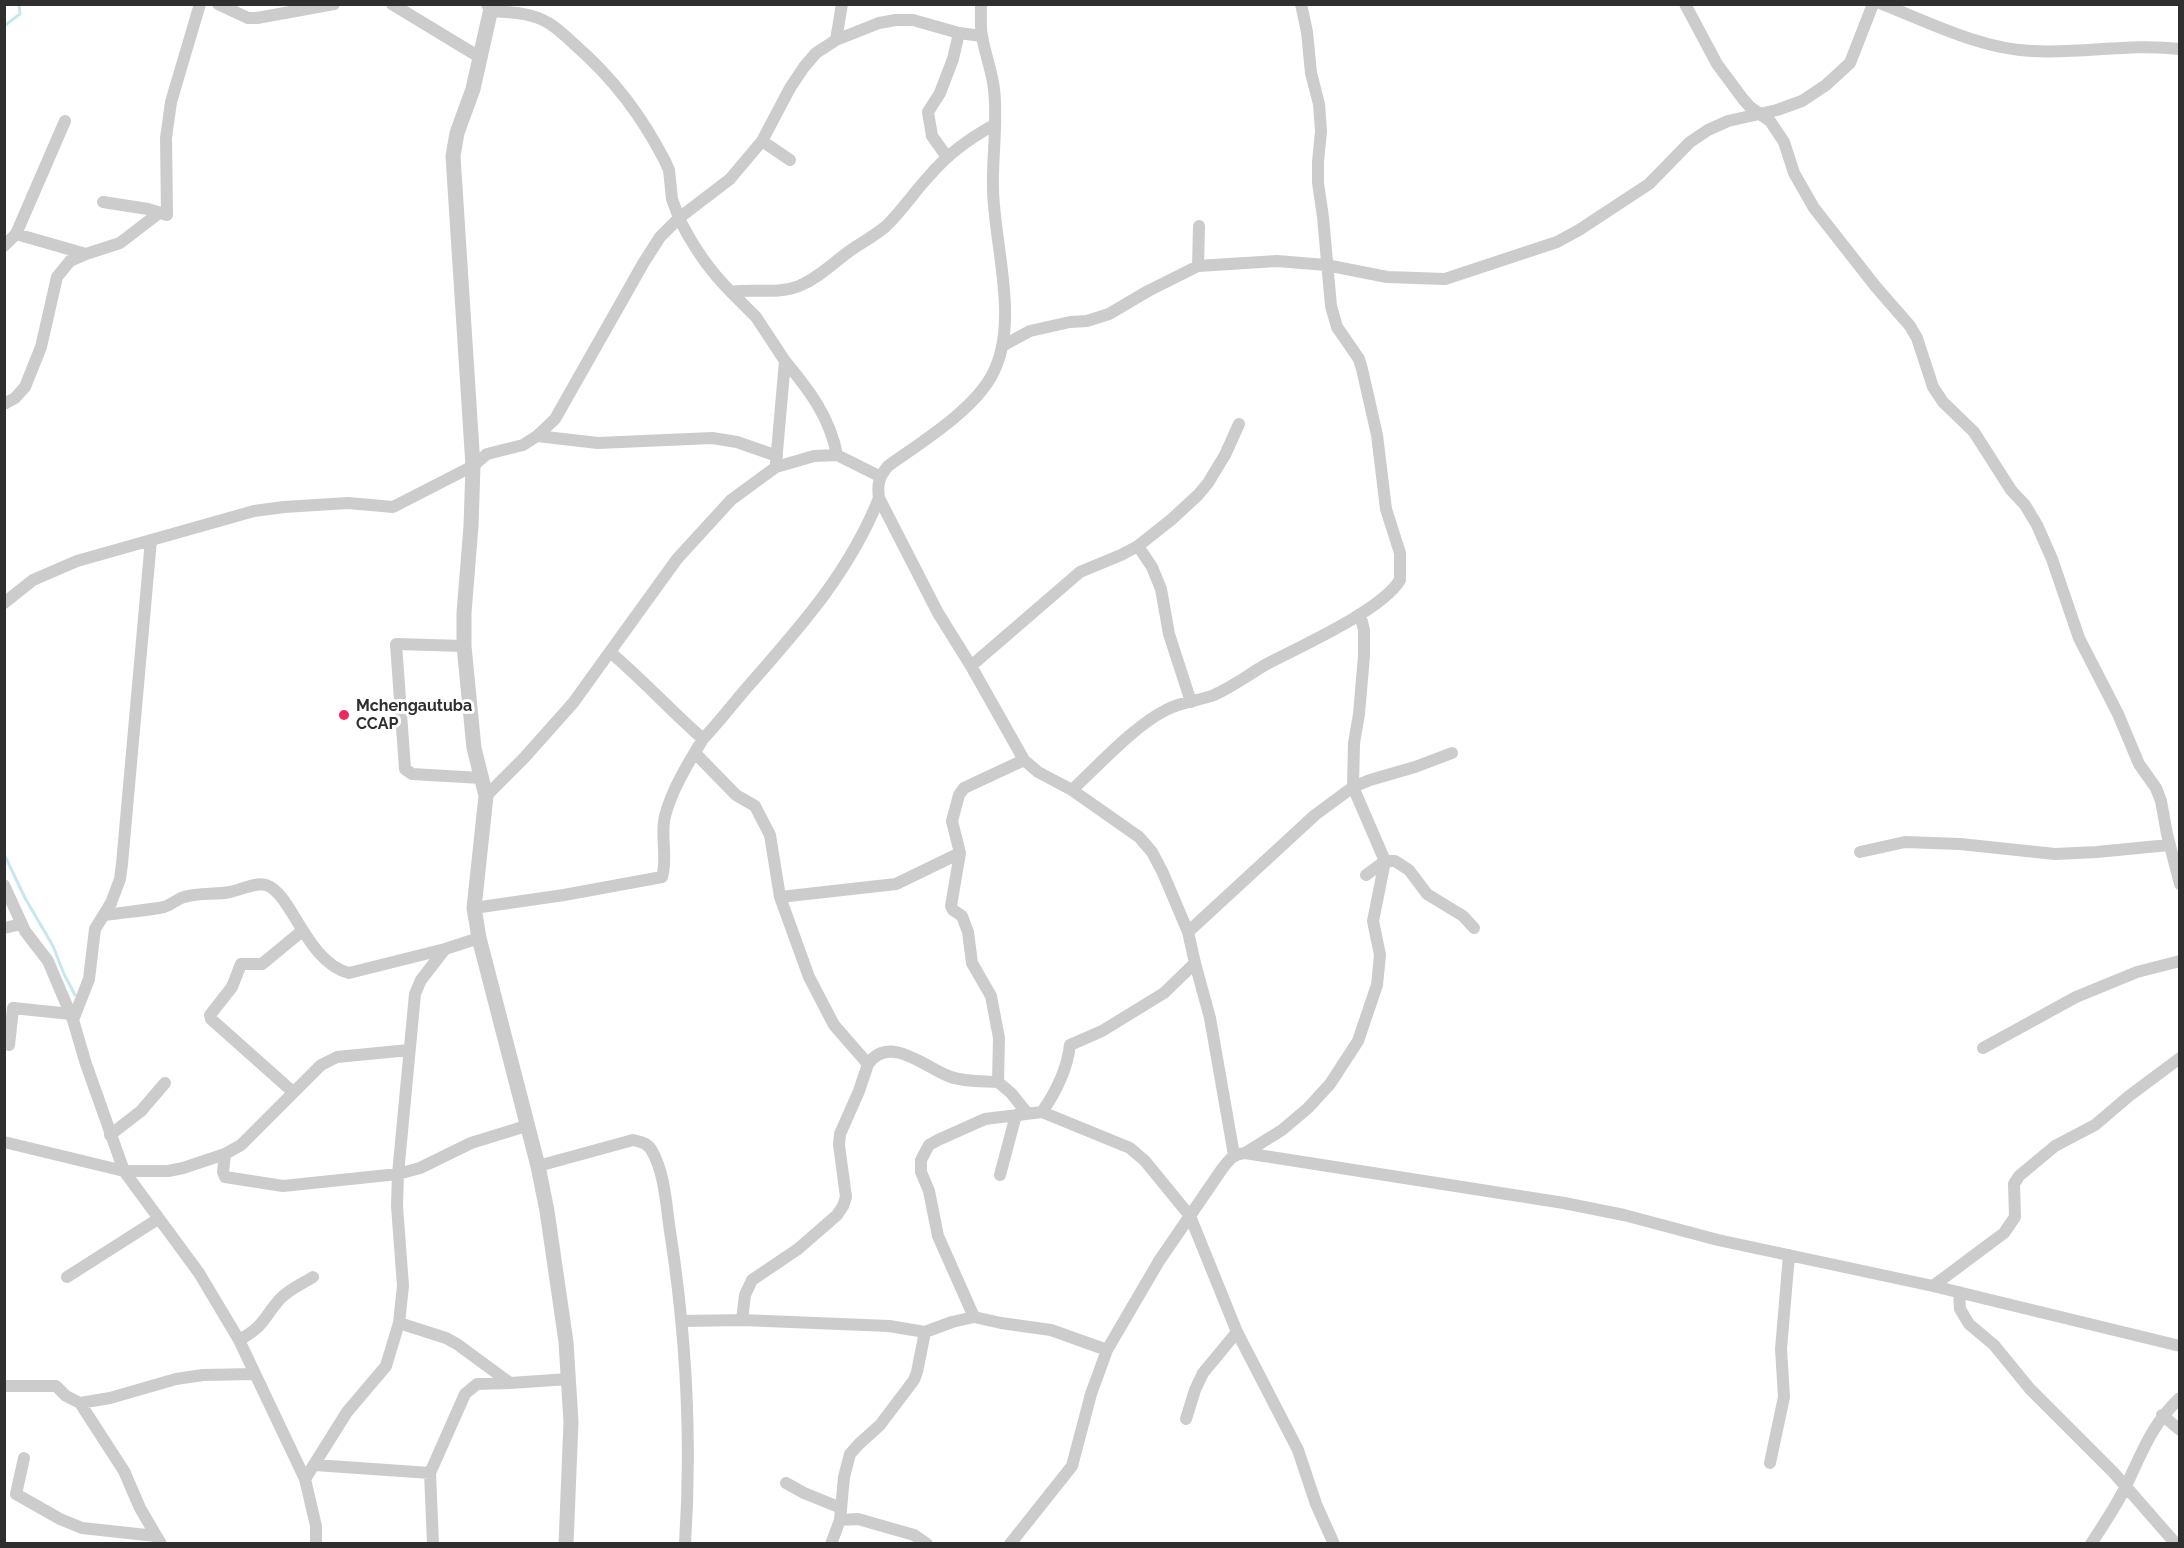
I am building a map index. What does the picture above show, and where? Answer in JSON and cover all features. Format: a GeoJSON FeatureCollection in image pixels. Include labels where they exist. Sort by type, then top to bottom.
{"type":"FeatureCollection","features":[{"type":"Feature","properties":{"kind":"street"},"geometry":{"type":"LineString","coordinates":[[104,202],[148,208],[167,215],[166,138],[171,102],[200,4]]}},
{"type":"Feature","properties":{"kind":"street"},"geometry":{"type":"LineString","coordinates":[[218,4],[249,18],[334,4]]}},
{"type":"Feature","properties":{"kind":"street"},"geometry":{"type":"LineString","coordinates":[[392,4],[481,58]]}},
{"type":"Feature","properties":{"kind":"street"},"geometry":{"type":"LineString","coordinates":[[836,40],[842,4]]}},
{"type":"Feature","properties":{"kind":"street"},"geometry":{"type":"LineString","coordinates":[[981,4],[982,36],[994,83],[993,190],[1004,283],[1002,346],[989,380],[973,399],[936,433],[888,466],[879,476],[877,487],[879,498],[938,613],[1024,760],[1038,772],[1072,790],[1139,837],[1152,852],[1170,887],[1188,932],[1214,1036],[1239,1154]]}},
{"type":"Feature","properties":{"kind":"street"},"geometry":{"type":"LineString","coordinates":[[1072,790],[1151,720],[1172,708],[1217,693],[1360,614],[1377,603],[1398,583],[1400,553],[1386,509],[1379,444],[1362,369],[1359,358],[1347,345],[1333,318],[1318,183],[1321,131],[1319,104],[1311,73],[1307,32],[1301,4]]}},
{"type":"Feature","properties":{"kind":"street"},"geometry":{"type":"LineString","coordinates":[[1686,4],[1690,16],[1717,64],[1743,99],[1770,121],[1784,142],[1794,173],[1814,208],[1910,326],[1917,338],[1929,379],[1943,402],[1974,432],[2011,490],[2025,505],[2037,525],[2052,559],[2079,638],[2118,714],[2139,764],[2156,788],[2180,884]]}},
{"type":"Feature","properties":{"kind":"street"},"geometry":{"type":"LineString","coordinates":[[1002,346],[1030,331],[1070,321],[1087,321],[1109,314],[1198,266],[1277,261],[1326,265],[1386,277],[1445,279],[1568,237],[1649,184],[1690,142],[1708,130],[1802,100],[1820,89],[1843,71],[1854,53],[1873,4]]}},
{"type":"Feature","properties":{"kind":"street"},"geometry":{"type":"LineString","coordinates":[[1882,4],[1958,33],[2010,49],[2084,51],[2129,46],[2180,50]]}},
{"type":"Feature","properties":{"kind":"street"},"geometry":{"type":"LineString","coordinates":[[566,1544],[570,1456],[569,1378],[549,1222],[538,1166],[479,938],[474,908],[486,796],[474,748],[464,646],[473,466],[453,156],[456,133],[473,89],[481,58],[490,7],[546,21],[585,53],[612,80],[633,107],[669,170],[672,199],[679,218],[717,278],[756,317],[824,413],[834,438],[837,455]]}},
{"type":"Feature","properties":{"kind":"street"},"geometry":{"type":"LineString","coordinates":[[4,603],[33,580],[77,561],[254,512],[284,507],[348,503],[393,507],[473,466],[487,454],[523,445],[537,436],[555,419],[563,407],[596,344],[660,237],[679,218],[730,179],[762,141],[790,88],[816,53],[836,40],[879,23],[896,20],[913,20],[959,33],[982,36]]}},
{"type":"Feature","properties":{"kind":"street"},"geometry":{"type":"LineString","coordinates":[[947,157],[932,136],[928,112],[940,93],[959,33]]}},
{"type":"Feature","properties":{"kind":"street"},"geometry":{"type":"LineString","coordinates":[[4,246],[16,234],[65,121]]}},
{"type":"Feature","properties":{"kind":"street"},"geometry":{"type":"LineString","coordinates":[[731,292],[775,291],[794,288],[809,281],[852,249],[867,242],[885,226],[947,157],[969,139],[994,125]]}},
{"type":"Feature","properties":{"kind":"street"},"geometry":{"type":"LineString","coordinates":[[762,141],[790,160]]}},
{"type":"Feature","properties":{"kind":"street"},"geometry":{"type":"LineString","coordinates":[[4,404],[15,398],[26,387],[41,347],[57,277],[61,269],[70,261],[120,243],[159,213]]}},
{"type":"Feature","properties":{"kind":"street"},"geometry":{"type":"LineString","coordinates":[[1198,266],[1199,226]]}},
{"type":"Feature","properties":{"kind":"street"},"geometry":{"type":"LineString","coordinates":[[16,234],[86,254]]}},
{"type":"Feature","properties":{"kind":"street"},"geometry":{"type":"LineString","coordinates":[[776,461],[785,361]]}},
{"type":"Feature","properties":{"kind":"street"},"geometry":{"type":"LineString","coordinates":[[971,666],[1080,572],[1138,546],[1172,519],[1198,495],[1225,454],[1239,424]]}},
{"type":"Feature","properties":{"kind":"street"},"geometry":{"type":"LineString","coordinates":[[537,436],[598,443],[712,438],[737,442],[776,461]]}},
{"type":"Feature","properties":{"kind":"street"},"geometry":{"type":"LineString","coordinates":[[486,796],[559,719],[677,559],[731,500],[776,461],[837,455],[879,476]]}},
{"type":"Feature","properties":{"kind":"street"},"geometry":{"type":"LineString","coordinates":[[474,908],[564,895],[662,877],[665,817],[679,781],[694,753],[834,584],[856,546],[879,498]]}},
{"type":"Feature","properties":{"kind":"street"},"geometry":{"type":"LineString","coordinates":[[72,1017],[89,979],[95,929],[105,915],[116,890],[122,864],[151,540]]}},
{"type":"Feature","properties":{"kind":"street"},"geometry":{"type":"LineString","coordinates":[[1138,546],[1152,567],[1161,589],[1169,634],[1191,702]]}},
{"type":"Feature","properties":{"kind":"street"},"geometry":{"type":"LineString","coordinates":[[1010,1544],[1072,1466],[1091,1394],[1107,1350],[1158,1261],[1239,1154],[1282,1130],[1308,1108],[1330,1084],[1358,1041],[1374,998],[1380,969],[1378,940],[1373,921],[1385,861],[1353,787],[1354,738],[1359,714],[1364,656],[1364,630],[1360,614]]}},
{"type":"Feature","properties":{"kind":"street"},"geometry":{"type":"LineString","coordinates":[[464,646],[396,644],[405,769],[411,774],[481,778]]}},
{"type":"Feature","properties":{"kind":"street"},"geometry":{"type":"LineString","coordinates":[[610,652],[678,718],[704,739]]}},
{"type":"Feature","properties":{"kind":"street"},"geometry":{"type":"LineString","coordinates":[[694,753],[736,795],[755,806],[770,835],[780,897],[809,977],[834,1025],[868,1064]]}},
{"type":"Feature","properties":{"kind":"street"},"geometry":{"type":"LineString","coordinates":[[1188,932],[1315,815],[1353,787],[1452,753]]}},
{"type":"Feature","properties":{"kind":"street"},"geometry":{"type":"LineString","coordinates":[[998,1082],[999,1038],[991,996],[972,963],[968,932],[962,916],[952,908],[960,853],[952,821],[961,791],[1024,760]]}},
{"type":"Feature","properties":{"kind":"street"},"geometry":{"type":"LineString","coordinates":[[1860,852],[1905,842],[1960,844],[2055,854],[2169,845]]}},
{"type":"Feature","properties":{"kind":"street"},"geometry":{"type":"LineString","coordinates":[[780,897],[896,884],[960,853]]}},
{"type":"Feature","properties":{"kind":"street"},"geometry":{"type":"LineString","coordinates":[[1366,875],[1385,861],[1395,861],[1409,870],[1427,894],[1463,916],[1473,928]]}},
{"type":"Feature","properties":{"kind":"street"},"geometry":{"type":"LineString","coordinates":[[105,915],[165,907],[187,896],[231,892],[260,884],[269,886],[278,892],[302,932],[331,965],[349,973],[479,938]]}},
{"type":"Feature","properties":{"kind":"street"},"geometry":{"type":"LineString","coordinates":[[4,885],[22,924],[48,962],[72,1017],[124,1171],[199,1274],[239,1340],[305,1479],[316,1526],[316,1544]]}},
{"type":"Feature","properties":{"kind":"street"},"geometry":{"type":"LineString","coordinates":[[4,928],[22,924]]}},
{"type":"Feature","properties":{"kind":"street"},"geometry":{"type":"LineString","coordinates":[[293,1092],[210,1015],[231,987],[241,964],[253,966],[262,964],[302,932]]}},
{"type":"Feature","properties":{"kind":"street"},"geometry":{"type":"LineString","coordinates":[[305,1479],[347,1412],[386,1366],[399,1323],[403,1286],[397,1206],[398,1174],[415,994],[421,980],[445,949]]}},
{"type":"Feature","properties":{"kind":"street"},"geometry":{"type":"LineString","coordinates":[[1983,1048],[2076,997],[2137,972],[2180,961]]}},
{"type":"Feature","properties":{"kind":"street"},"geometry":{"type":"LineString","coordinates":[[1042,1112],[1054,1094],[1068,1060],[1070,1045],[1102,1031],[1164,993],[1195,963]]}},
{"type":"Feature","properties":{"kind":"street"},"geometry":{"type":"LineString","coordinates":[[9,1045],[9,1008],[72,1017]]}},
{"type":"Feature","properties":{"kind":"street"},"geometry":{"type":"LineString","coordinates":[[4,1142],[124,1171],[175,1170],[237,1148],[256,1132],[321,1065],[337,1057],[409,1050]]}},
{"type":"Feature","properties":{"kind":"street"},"geometry":{"type":"LineString","coordinates":[[742,1320],[745,1295],[752,1280],[798,1249],[837,1215],[843,1206],[846,1197],[839,1145],[840,1134],[868,1064],[873,1057],[882,1053],[908,1055],[952,1078],[998,1082],[1011,1093],[1022,1114],[1000,1175]]}},
{"type":"Feature","properties":{"kind":"street"},"geometry":{"type":"LineString","coordinates":[[1933,1286],[2004,1233],[2015,1217],[2014,1184],[2019,1176],[2055,1146],[2096,1125],[2180,1058]]}},
{"type":"Feature","properties":{"kind":"street"},"geometry":{"type":"LineString","coordinates":[[110,1135],[141,1111],[165,1083]]}},
{"type":"Feature","properties":{"kind":"street"},"geometry":{"type":"LineString","coordinates":[[974,1317],[938,1236],[932,1202],[921,1172],[920,1164],[924,1152],[938,1140],[985,1119],[1042,1112],[1130,1148],[1145,1161],[1190,1216],[1237,1332],[1293,1439],[1316,1504],[1334,1544]]}},
{"type":"Feature","properties":{"kind":"street"},"geometry":{"type":"LineString","coordinates":[[225,1154],[223,1172],[225,1177],[284,1186],[398,1174],[420,1168],[471,1143],[526,1126]]}},
{"type":"Feature","properties":{"kind":"street"},"geometry":{"type":"LineString","coordinates":[[538,1166],[633,1140],[644,1142],[651,1150],[660,1172],[682,1321],[689,1447],[685,1544]]}},
{"type":"Feature","properties":{"kind":"street"},"geometry":{"type":"LineString","coordinates":[[1239,1154],[1564,1203],[1959,1292],[2180,1347]]}},
{"type":"Feature","properties":{"kind":"street"},"geometry":{"type":"LineString","coordinates":[[67,1277],[158,1219]]}},
{"type":"Feature","properties":{"kind":"street"},"geometry":{"type":"LineString","coordinates":[[1770,1463],[1784,1397],[1781,1349],[1789,1255]]}},
{"type":"Feature","properties":{"kind":"street"},"geometry":{"type":"LineString","coordinates":[[239,1340],[254,1332],[288,1292],[313,1277]]}},
{"type":"Feature","properties":{"kind":"street"},"geometry":{"type":"LineString","coordinates":[[1959,1292],[1960,1309],[1969,1324],[1988,1338],[2030,1389],[2125,1487],[2176,1544]]}},
{"type":"Feature","properties":{"kind":"street"},"geometry":{"type":"LineString","coordinates":[[682,1321],[742,1320],[889,1326],[925,1332],[974,1317],[1051,1330],[1107,1350]]}},
{"type":"Feature","properties":{"kind":"street"},"geometry":{"type":"LineString","coordinates":[[399,1323],[446,1338],[510,1383]]}},
{"type":"Feature","properties":{"kind":"street"},"geometry":{"type":"LineString","coordinates":[[831,1544],[840,1514],[844,1477],[850,1454],[880,1425],[914,1380],[925,1332]]}},
{"type":"Feature","properties":{"kind":"street"},"geometry":{"type":"LineString","coordinates":[[1186,1419],[1203,1373],[1237,1332]]}},
{"type":"Feature","properties":{"kind":"street"},"geometry":{"type":"LineString","coordinates":[[80,1403],[110,1398],[177,1379],[203,1375],[216,1377],[255,1374]]}},
{"type":"Feature","properties":{"kind":"street"},"geometry":{"type":"LineString","coordinates":[[433,1544],[430,1473],[465,1394],[477,1384],[569,1378]]}},
{"type":"Feature","properties":{"kind":"street"},"geometry":{"type":"LineString","coordinates":[[4,1386],[56,1386],[66,1396],[80,1403],[124,1471],[140,1508],[158,1540]]}},
{"type":"Feature","properties":{"kind":"street"},"geometry":{"type":"LineString","coordinates":[[2091,1544],[2111,1515],[2148,1436],[2162,1415],[2180,1398]]}},
{"type":"Feature","properties":{"kind":"street"},"geometry":{"type":"LineString","coordinates":[[2162,1415],[2180,1430]]}},
{"type":"Feature","properties":{"kind":"street"},"geometry":{"type":"LineString","coordinates":[[24,1458],[16,1494],[60,1519],[82,1528],[158,1540]]}},
{"type":"Feature","properties":{"kind":"street"},"geometry":{"type":"LineString","coordinates":[[315,1465],[430,1473]]}},
{"type":"Feature","properties":{"kind":"street"},"geometry":{"type":"LineString","coordinates":[[786,1483],[840,1514],[914,1535],[927,1544]]}},
{"type":"Feature","properties":{"kind":"waterway"},"geometry":{"type":"LineString","coordinates":[[4,26],[20,14],[19,4]]}},
{"type":"Feature","properties":{"kind":"waterway"},"geometry":{"type":"LineString","coordinates":[[4,854],[25,898],[53,946],[75,995]]}},
{"type":"Feature","properties":{"kind":"place","name":"Mchengautuba CCAP"},"geometry":{"type":"Point","coordinates":[344,715]}}]}
